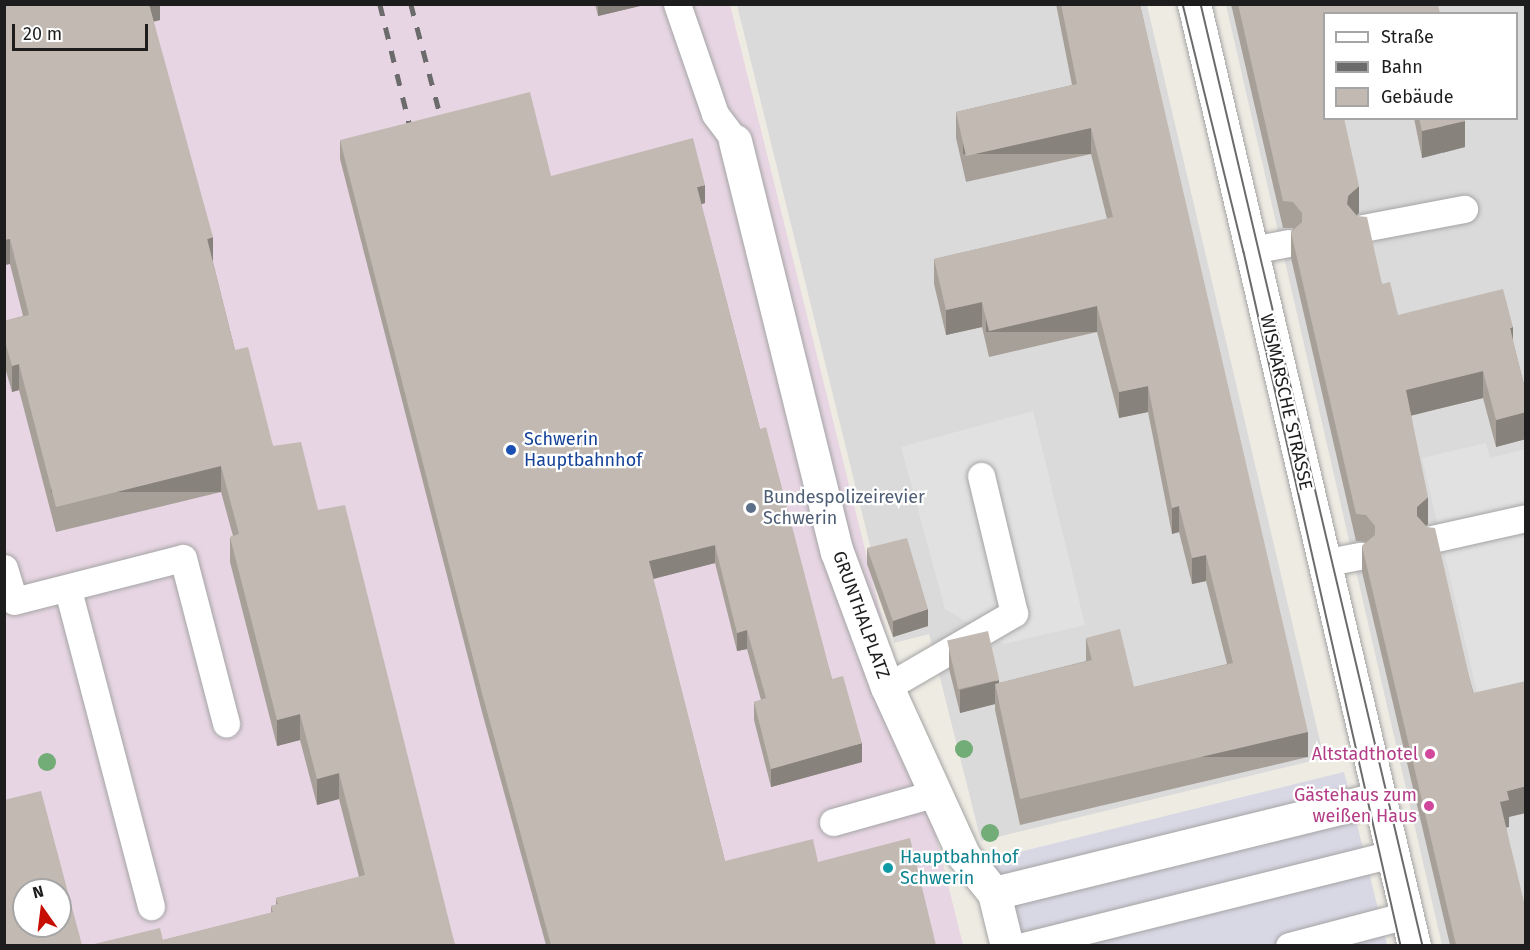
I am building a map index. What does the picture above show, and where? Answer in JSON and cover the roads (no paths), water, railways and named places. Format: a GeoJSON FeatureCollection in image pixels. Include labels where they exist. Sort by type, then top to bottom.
{"type":"FeatureCollection","features":[{"type":"Feature","properties":{"kind":"street","name":"WISMARSCHE STRASSE"},"geometry":{"type":"LineString","coordinates":[[1194,4],[1378,799]]}},
{"type":"Feature","properties":{"kind":"street","name":"GRUNTHALPLATZ"},"geometry":{"type":"LineString","coordinates":[[735,141],[837,552],[887,687],[964,855],[994,893],[1007,945]]}},
{"type":"Feature","properties":{"kind":"street"},"geometry":{"type":"LineString","coordinates":[[994,893],[1378,799],[1411,930]]}},
{"type":"Feature","properties":{"kind":"lane"},"geometry":{"type":"LineString","coordinates":[[677,4],[715,114],[735,141]]}},
{"type":"Feature","properties":{"kind":"lane"},"geometry":{"type":"LineString","coordinates":[[1363,228],[1464,208]]}},
{"type":"Feature","properties":{"kind":"lane"},"geometry":{"type":"LineString","coordinates":[[1252,250],[1287,243]]}},
{"type":"Feature","properties":{"kind":"lane"},"geometry":{"type":"LineString","coordinates":[[887,687],[1014,613],[981,476]]}},
{"type":"Feature","properties":{"kind":"lane"},"geometry":{"type":"LineString","coordinates":[[1432,539],[1526,519]]}},
{"type":"Feature","properties":{"kind":"lane"},"geometry":{"type":"LineString","coordinates":[[1323,563],[1360,555]]}},
{"type":"Feature","properties":{"kind":"lane"},"geometry":{"type":"LineString","coordinates":[[4,568],[14,601],[68,590],[183,558],[226,723]]}},
{"type":"Feature","properties":{"kind":"lane"},"geometry":{"type":"LineString","coordinates":[[68,590],[151,906]]}},
{"type":"Feature","properties":{"kind":"lane"},"geometry":{"type":"LineString","coordinates":[[833,822],[937,793]]}},
{"type":"Feature","properties":{"kind":"lane"},"geometry":{"type":"LineString","coordinates":[[1023,945],[1392,854]]}},
{"type":"Feature","properties":{"kind":"lane"},"geometry":{"type":"LineString","coordinates":[[1288,945],[1411,930]]}},
{"type":"Feature","properties":{"kind":"tram line"},"geometry":{"type":"LineString","coordinates":[[1183,4],[1244,252],[1401,946]]}},
{"type":"Feature","properties":{"kind":"tram line"},"geometry":{"type":"LineString","coordinates":[[1201,4],[1423,946]]}},
{"type":"Feature","properties":{"kind":"railway"},"geometry":{"type":"LineString","coordinates":[[380,4],[413,138]]}},
{"type":"Feature","properties":{"kind":"railway"},"geometry":{"type":"LineString","coordinates":[[411,4],[444,129]]}},
{"type":"Feature","properties":{"kind":"place","name":"Schwerin Hauptbahnhof"},"geometry":{"type":"Point","coordinates":[511,450]}},
{"type":"Feature","properties":{"kind":"place","name":"Bundespolizeirevier Schwerin"},"geometry":{"type":"Point","coordinates":[751,508]}},
{"type":"Feature","properties":{"kind":"place","name":"Altstadthotel"},"geometry":{"type":"Point","coordinates":[1430,754]}},
{"type":"Feature","properties":{"kind":"place","name":"Gästehaus zum weißen Haus"},"geometry":{"type":"Point","coordinates":[1429,806]}},
{"type":"Feature","properties":{"kind":"place","name":"Hauptbahnhof Schwerin"},"geometry":{"type":"Point","coordinates":[888,868]}}]}
